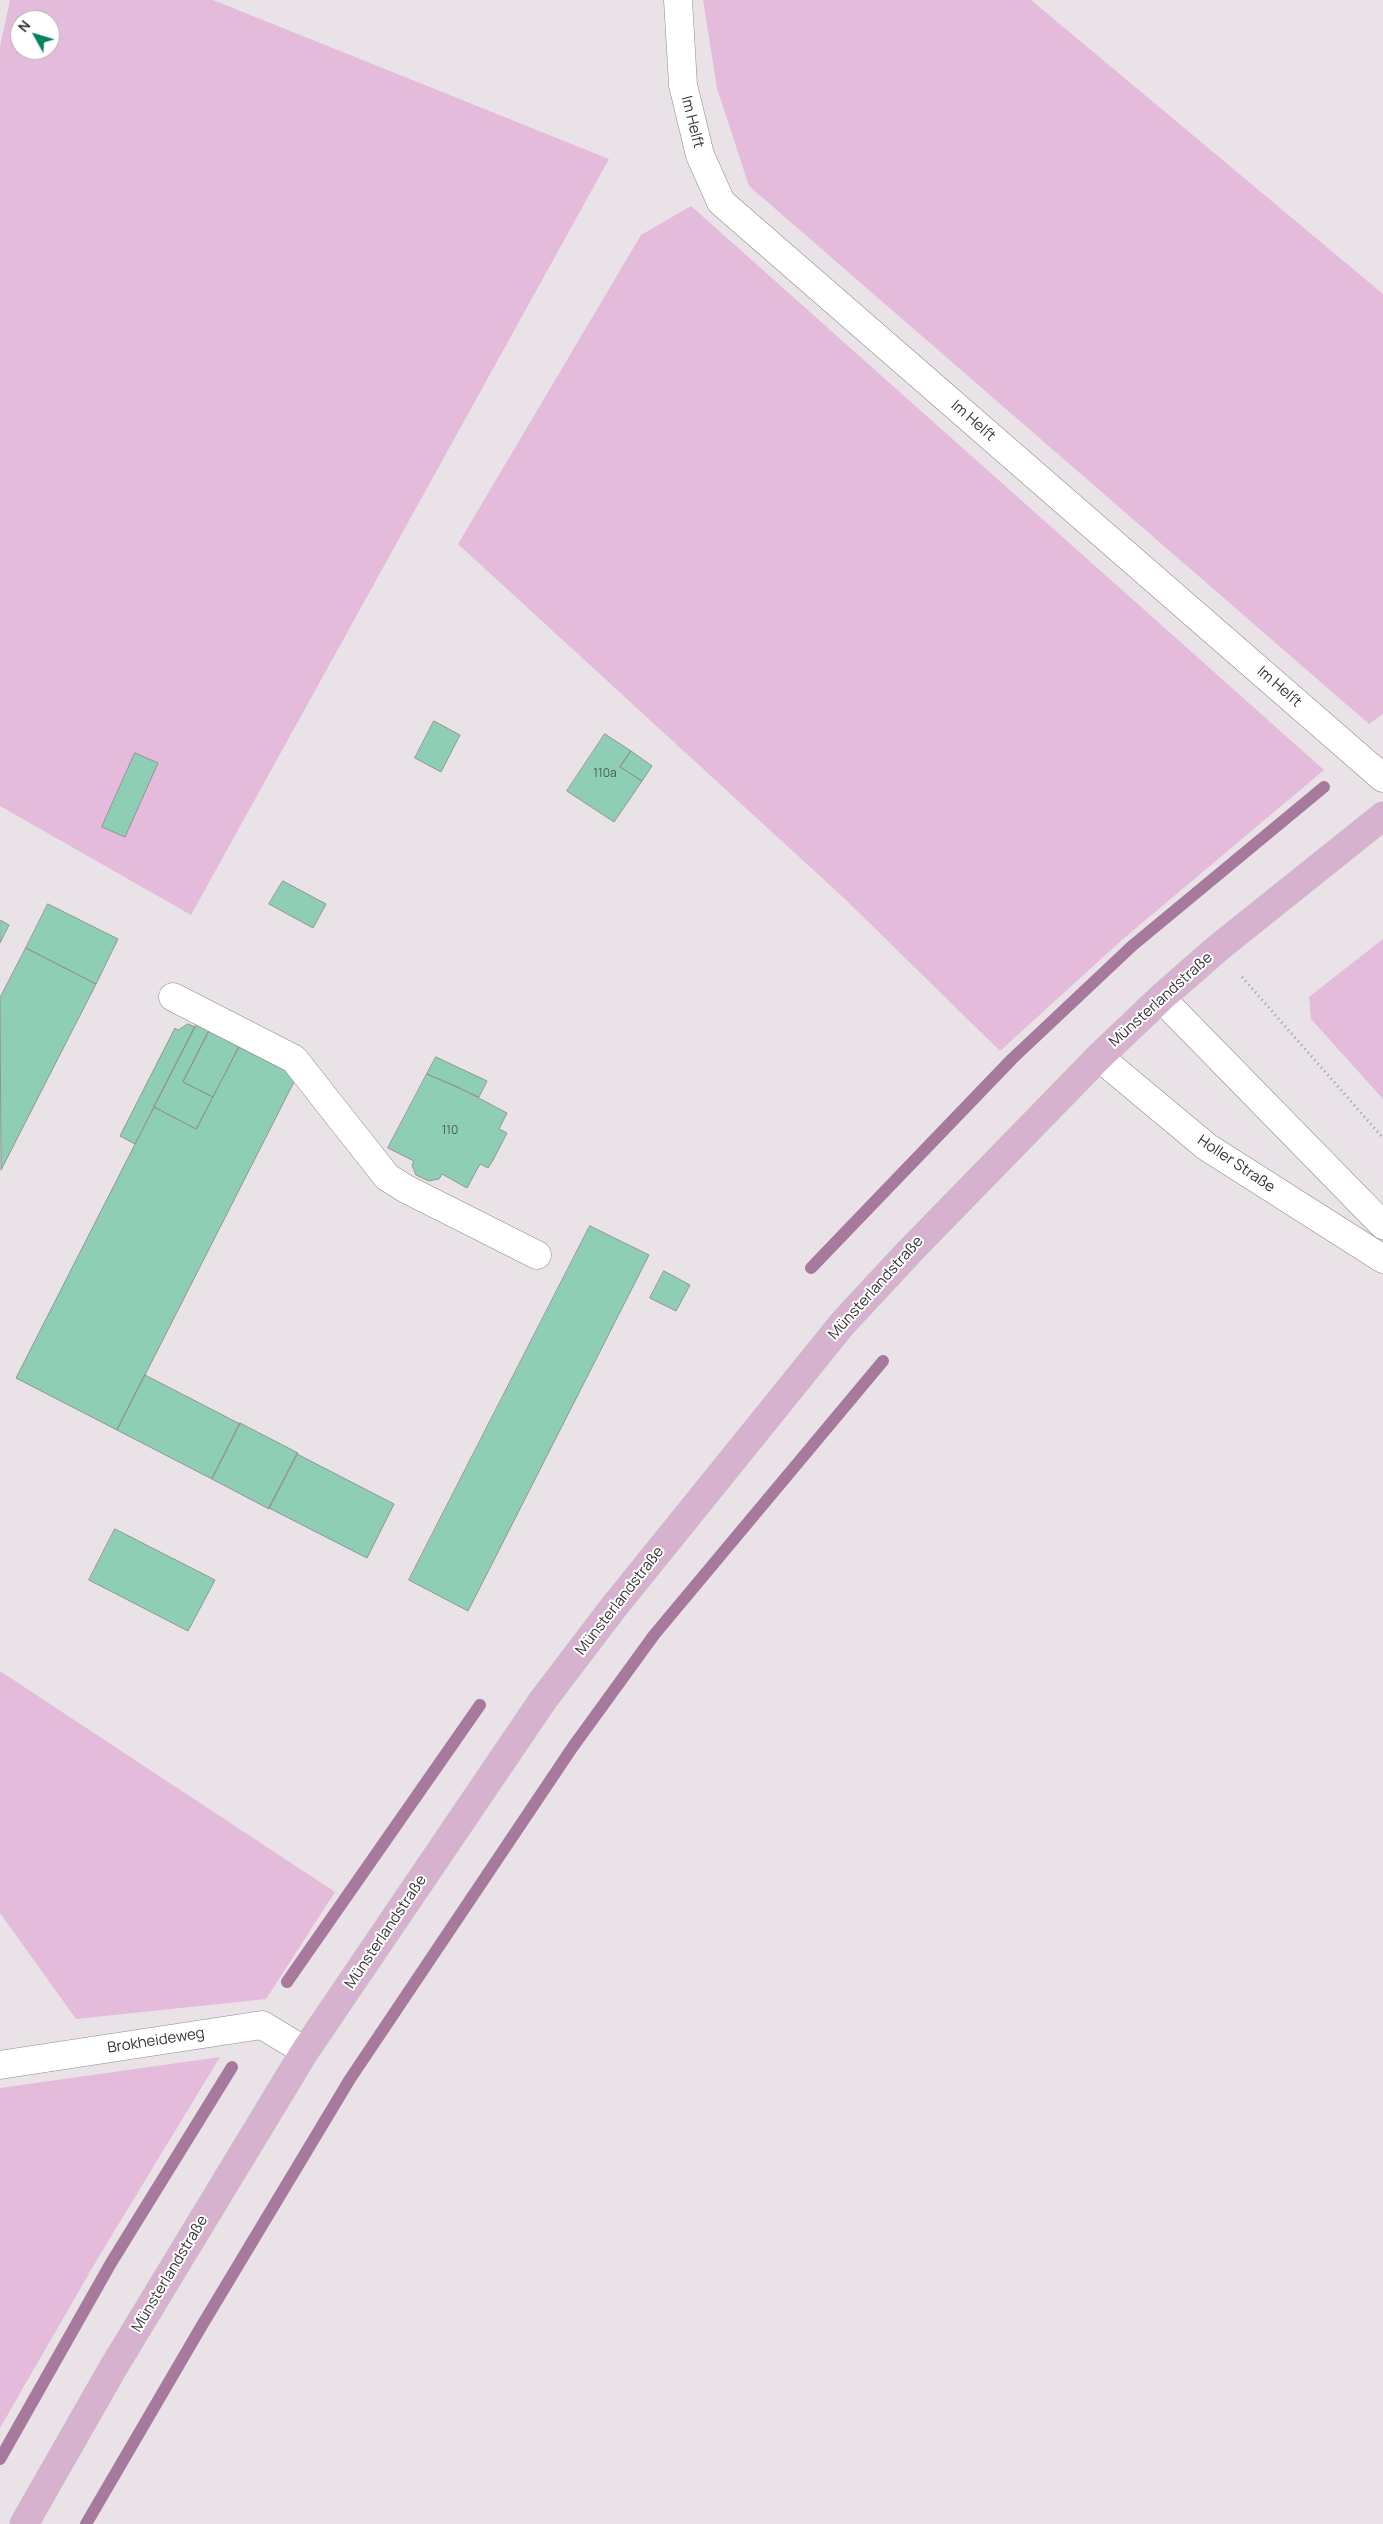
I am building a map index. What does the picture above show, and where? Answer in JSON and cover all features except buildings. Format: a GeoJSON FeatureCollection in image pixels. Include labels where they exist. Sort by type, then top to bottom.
{"type":"FeatureCollection","features":[{"type":"Feature","properties":{"kind":"main road","name":"Münsterlandstraße"},"geometry":{"type":"LineString","coordinates":[[24,2524],[113,2368],[305,2051],[543,1700],[613,1608],[843,1323],[910,1251],[1099,1057],[1161,998],[1218,948],[1383,816]]}},
{"type":"Feature","properties":{"kind":"street","name":"Im Helft"},"geometry":{"type":"LineString","coordinates":[[678,0],[683,85],[700,155],[721,202],[1383,778]]}},
{"type":"Feature","properties":{"kind":"street"},"geometry":{"type":"LineString","coordinates":[[173,997],[294,1059],[387,1176],[406,1189],[537,1255]]}},
{"type":"Feature","properties":{"kind":"street"},"geometry":{"type":"LineString","coordinates":[[1161,998],[1383,1225]]}},
{"type":"Feature","properties":{"kind":"street","name":"Holler Straße"},"geometry":{"type":"LineString","coordinates":[[1099,1057],[1207,1147],[1383,1259]]}},
{"type":"Feature","properties":{"kind":"street","name":"Brokheideweg"},"geometry":{"type":"LineString","coordinates":[[0,2065],[262,2025],[305,2051]]}},
{"type":"Feature","properties":{"kind":"path"},"geometry":{"type":"LineString","coordinates":[[1218,948],[1383,1138]]}},
{"type":"Feature","properties":{"kind":"shaded area"},"geometry":{"type":"Polygon","coordinates":[[[10,0],[213,0],[609,159],[191,915],[0,806],[0,46],[10,0]]]}},
{"type":"Feature","properties":{"kind":"shaded area"},"geometry":{"type":"Polygon","coordinates":[[[703,0],[1031,0],[1383,294],[1383,714],[1369,724],[749,186],[717,88],[703,0]]]}},
{"type":"Feature","properties":{"kind":"shaded area"},"geometry":{"type":"Polygon","coordinates":[[[691,206],[1324,770],[1123,939],[1000,1051],[846,900],[458,544],[641,235],[691,206]]]}},
{"type":"Feature","properties":{"kind":"shaded area"},"geometry":{"type":"Polygon","coordinates":[[[1383,939],[1383,1099],[1311,1019],[1309,997],[1383,939]]]}},
{"type":"Feature","properties":{"kind":"shaded area"},"geometry":{"type":"Polygon","coordinates":[[[0,1671],[335,1892],[266,1999],[76,2019],[0,1913],[0,1671]]]}},
{"type":"Feature","properties":{"kind":"shaded area"},"geometry":{"type":"Polygon","coordinates":[[[220,2057],[98,2258],[0,2428],[0,2088],[220,2057]]]}},
{"type":"Feature","properties":{"kind":"waterway"},"geometry":{"type":"LineString","coordinates":[[811,1268],[1012,1059],[1132,946],[1324,787]]}},
{"type":"Feature","properties":{"kind":"waterway"},"geometry":{"type":"LineString","coordinates":[[86,2524],[201,2327],[350,2079],[572,1748],[654,1635],[883,1361]]}},
{"type":"Feature","properties":{"kind":"waterway"},"geometry":{"type":"LineString","coordinates":[[287,1982],[480,1705]]}},
{"type":"Feature","properties":{"kind":"waterway"},"geometry":{"type":"LineString","coordinates":[[0,2459],[111,2263],[232,2067]]}}]}
